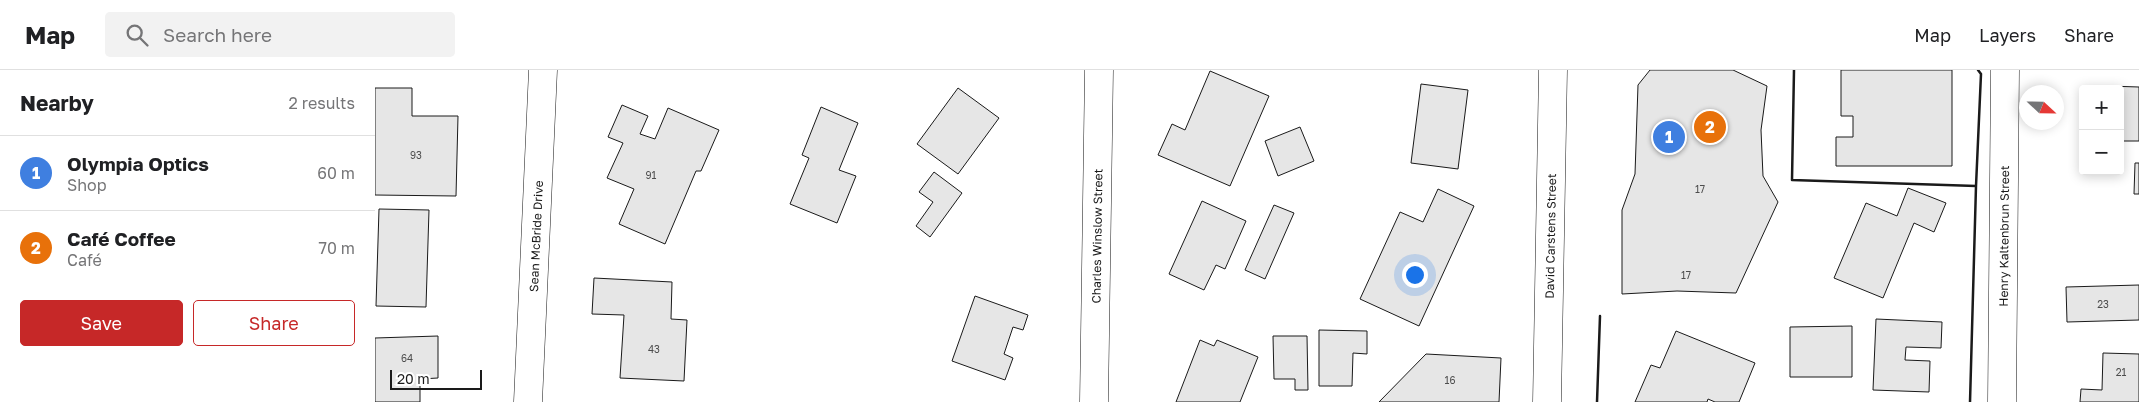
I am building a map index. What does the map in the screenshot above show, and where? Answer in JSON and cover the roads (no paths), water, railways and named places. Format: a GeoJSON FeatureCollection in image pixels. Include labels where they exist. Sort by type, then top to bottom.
{"type":"FeatureCollection","features":[{"type":"Feature","properties":{"kind":"street","name":"Sean McBride Drive"},"geometry":{"type":"LineString","coordinates":[[528,402],[543,70]]}},
{"type":"Feature","properties":{"kind":"street","name":"Charles Winslow Street"},"geometry":{"type":"LineString","coordinates":[[1094,402],[1099,70]]}},
{"type":"Feature","properties":{"kind":"street","name":"David Carstens Street"},"geometry":{"type":"LineString","coordinates":[[1547,402],[1553,70]]}},
{"type":"Feature","properties":{"kind":"street","name":"Henry Kaltenbrun Street"},"geometry":{"type":"LineString","coordinates":[[2002,402],[2005,70]]}},
{"type":"Feature","properties":{"kind":"place","name":"Café Coffee"},"geometry":{"type":"Point","coordinates":[1710,127]}},
{"type":"Feature","properties":{"kind":"place","name":"Olympia Optics"},"geometry":{"type":"Point","coordinates":[1669,137]}}]}
